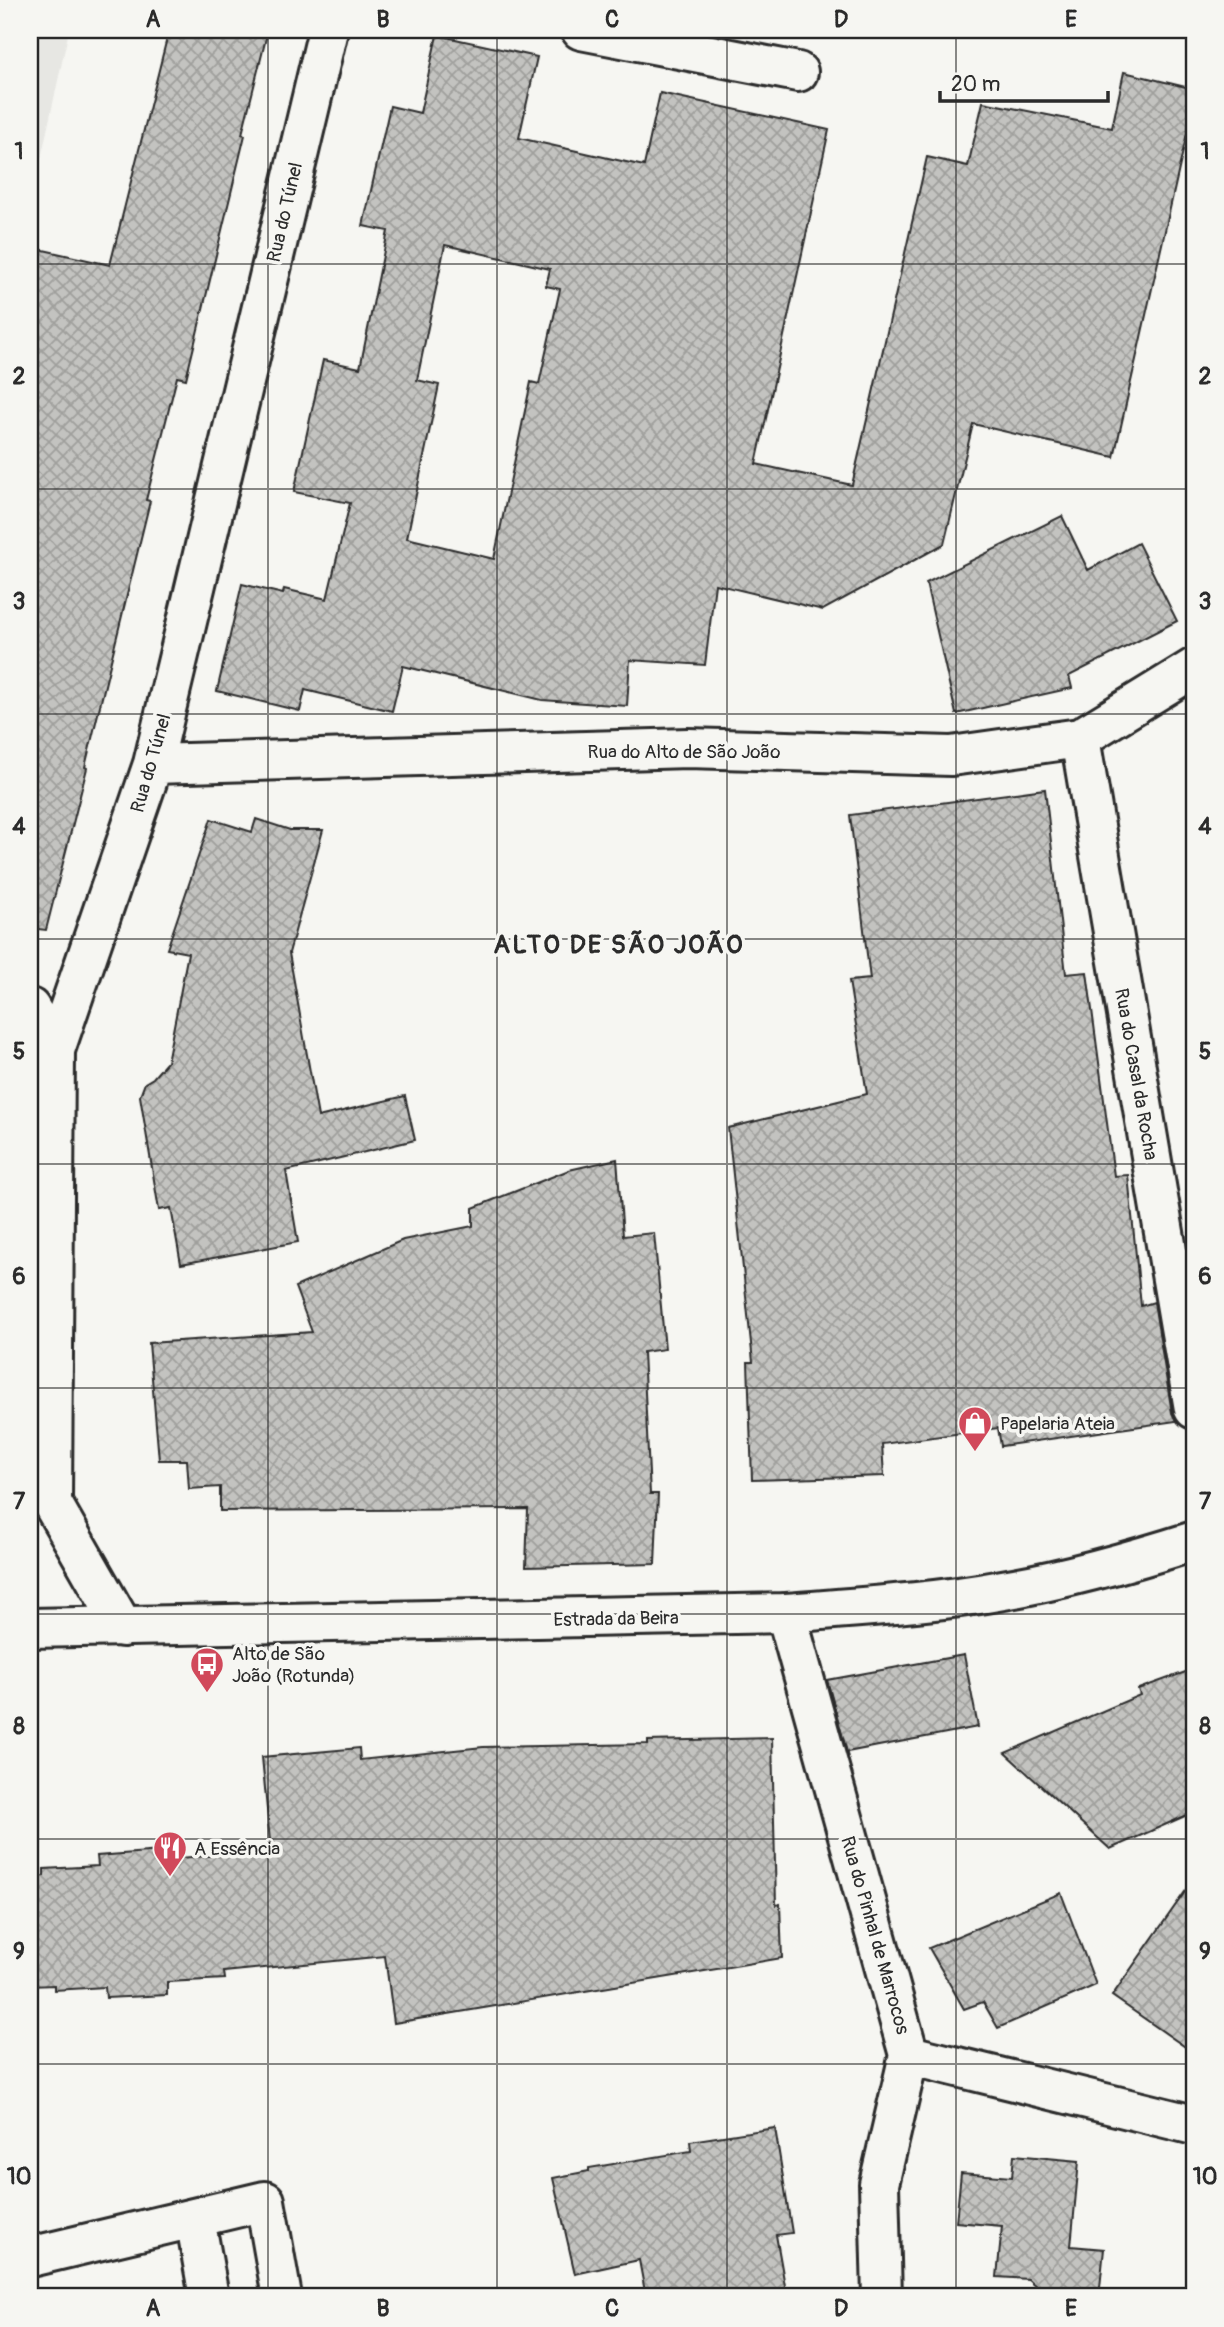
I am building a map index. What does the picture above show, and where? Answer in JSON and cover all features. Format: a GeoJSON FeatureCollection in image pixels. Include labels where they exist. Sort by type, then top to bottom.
{"type":"FeatureCollection","features":[{"type":"Feature","properties":{"kind":"street","name":"Rua do Túnel"},"geometry":{"type":"LineString","coordinates":[[41,1514],[55,1050],[153,764],[328,30]]}},
{"type":"Feature","properties":{"kind":"street"},"geometry":{"type":"LineString","coordinates":[[581,30],[798,72]]}},
{"type":"Feature","properties":{"kind":"street","name":"Rua do Alto de São João"},"geometry":{"type":"LineString","coordinates":[[153,764],[688,748],[951,756],[1080,738],[1194,668]]}},
{"type":"Feature","properties":{"kind":"street","name":"Rua do Casal da Rocha"},"geometry":{"type":"LineString","coordinates":[[1080,738],[1194,1409]]}},
{"type":"Feature","properties":{"kind":"street"},"geometry":{"type":"LineString","coordinates":[[30,1008],[55,1050]]}},
{"type":"Feature","properties":{"kind":"street"},"geometry":{"type":"LineString","coordinates":[[41,1514],[123,1627]]}},
{"type":"Feature","properties":{"kind":"street","name":"Estrada da Beira"},"geometry":{"type":"LineString","coordinates":[[30,1628],[786,1613],[891,1605],[1004,1590],[1112,1567],[1194,1541]]}},
{"type":"Feature","properties":{"kind":"street","name":"Rua do Pinhal de Marrocos"},"geometry":{"type":"LineString","coordinates":[[786,1613],[909,2055],[1194,2125]]}},
{"type":"Feature","properties":{"kind":"street"},"geometry":{"type":"LineString","coordinates":[[882,2297],[879,2183],[909,2055]]}},
{"type":"Feature","properties":{"kind":"street"},"geometry":{"type":"LineString","coordinates":[[30,2257],[265,2201],[282,2297]]}},
{"type":"Feature","properties":{"kind":"street"},"geometry":{"type":"LineString","coordinates":[[195,2218],[209,2297]]}},
{"type":"Feature","properties":{"kind":"shaded area"},"geometry":{"type":"Polygon","coordinates":[[[30,30],[69,30],[30,209],[30,30]]]}},
{"type":"Feature","properties":{"kind":"building"},"geometry":{"type":"Polygon","coordinates":[[[169,30],[268,30],[186,379],[177,377],[146,500],[150,501],[46,930],[30,928],[30,247],[110,265],[169,30]]]}},
{"type":"Feature","properties":{"kind":"building"},"geometry":{"type":"Polygon","coordinates":[[[437,35],[537,57],[519,138],[644,166],[660,93],[829,130],[756,464],[852,485],[927,157],[968,166],[983,102],[1112,128],[1124,72],[1194,89],[1194,102],[1114,457],[973,424],[944,544],[823,610],[715,584],[705,665],[630,660],[627,706],[542,700],[403,666],[392,711],[305,690],[300,711],[217,691],[242,584],[283,594],[284,589],[327,599],[350,503],[294,492],[323,360],[360,368],[388,231],[363,226],[390,106],[420,113],[437,35]],[[445,245],[417,380],[439,385],[407,538],[494,559],[531,382],[539,384],[560,289],[546,286],[550,269],[445,245]]]}},
{"type":"Feature","properties":{"kind":"building"},"geometry":{"type":"Polygon","coordinates":[[[1062,516],[1088,570],[1138,543],[1177,621],[1069,676],[1072,688],[956,714],[926,583],[1062,516]]]}},
{"type":"Feature","properties":{"kind":"building"},"geometry":{"type":"Polygon","coordinates":[[[1045,789],[1066,974],[1087,972],[1114,1176],[1128,1175],[1141,1306],[1154,1302],[1172,1413],[1176,1421],[1001,1446],[998,1428],[882,1444],[884,1476],[752,1480],[748,1362],[753,1362],[728,1128],[867,1094],[849,981],[870,979],[850,815],[1045,789]]]}},
{"type":"Feature","properties":{"kind":"building"},"geometry":{"type":"Polygon","coordinates":[[[211,819],[252,832],[256,819],[290,830],[323,830],[289,953],[318,1117],[405,1096],[415,1140],[286,1171],[298,1242],[181,1264],[171,1208],[159,1210],[140,1096],[145,1083],[167,1062],[188,953],[167,949],[211,819]]]}},
{"type":"Feature","properties":{"kind":"building"},"geometry":{"type":"Polygon","coordinates":[[[617,1159],[623,1236],[654,1233],[665,1349],[643,1352],[650,1494],[658,1494],[655,1564],[526,1567],[528,1509],[220,1511],[220,1487],[189,1489],[187,1460],[159,1460],[149,1343],[312,1332],[295,1287],[403,1240],[473,1226],[473,1208],[569,1170],[617,1159]]]}},
{"type":"Feature","properties":{"kind":"building"},"geometry":{"type":"Polygon","coordinates":[[[964,1655],[978,1727],[847,1752],[827,1680],[964,1655]]]}},
{"type":"Feature","properties":{"kind":"building"},"geometry":{"type":"Polygon","coordinates":[[[1194,1669],[1194,1812],[1110,1849],[1005,1753],[1140,1695],[1138,1689],[1194,1669]]]}},
{"type":"Feature","properties":{"kind":"building"},"geometry":{"type":"Polygon","coordinates":[[[772,1738],[776,1905],[780,1904],[782,1958],[394,2023],[385,1956],[224,1972],[225,1979],[167,1982],[167,1995],[106,1998],[105,1987],[54,1990],[54,1985],[30,1986],[30,1877],[44,1876],[44,1869],[98,1866],[97,1856],[160,1851],[161,1859],[271,1852],[262,1757],[359,1748],[360,1760],[483,1747],[648,1744],[648,1741],[772,1738]]]}},
{"type":"Feature","properties":{"kind":"building"},"geometry":{"type":"Polygon","coordinates":[[[1194,1879],[1194,2053],[1112,1996],[1194,1879]]]}},
{"type":"Feature","properties":{"kind":"building"},"geometry":{"type":"Polygon","coordinates":[[[1061,1893],[1096,1985],[998,2028],[983,2002],[964,2009],[929,1948],[1061,1893]]]}},
{"type":"Feature","properties":{"kind":"building"},"geometry":{"type":"Polygon","coordinates":[[[775,2128],[792,2233],[776,2235],[787,2297],[646,2297],[639,2260],[575,2274],[553,2178],[589,2171],[589,2168],[691,2151],[690,2141],[775,2128]]]}},
{"type":"Feature","properties":{"kind":"building"},"geometry":{"type":"Polygon","coordinates":[[[1014,2155],[1079,2161],[1071,2246],[1104,2249],[1099,2297],[1048,2297],[1028,2279],[997,2277],[1002,2226],[956,2222],[961,2173],[1012,2177],[1014,2155]]]}},
{"type":"Feature","properties":{"kind":"place","name":"Papelaria Ateia"},"geometry":{"type":"Point","coordinates":[975,1453]}},
{"type":"Feature","properties":{"kind":"place","name":"Alto de São João (Rotunda)"},"geometry":{"type":"Point","coordinates":[207,1694]}},
{"type":"Feature","properties":{"kind":"place","name":"A Essência"},"geometry":{"type":"Point","coordinates":[170,1878]}},
{"type":"Feature","properties":{"kind":"district","name":"ALTO DE SÃO JOÃO"},"geometry":{"type":"Point","coordinates":[619,944]}}]}
